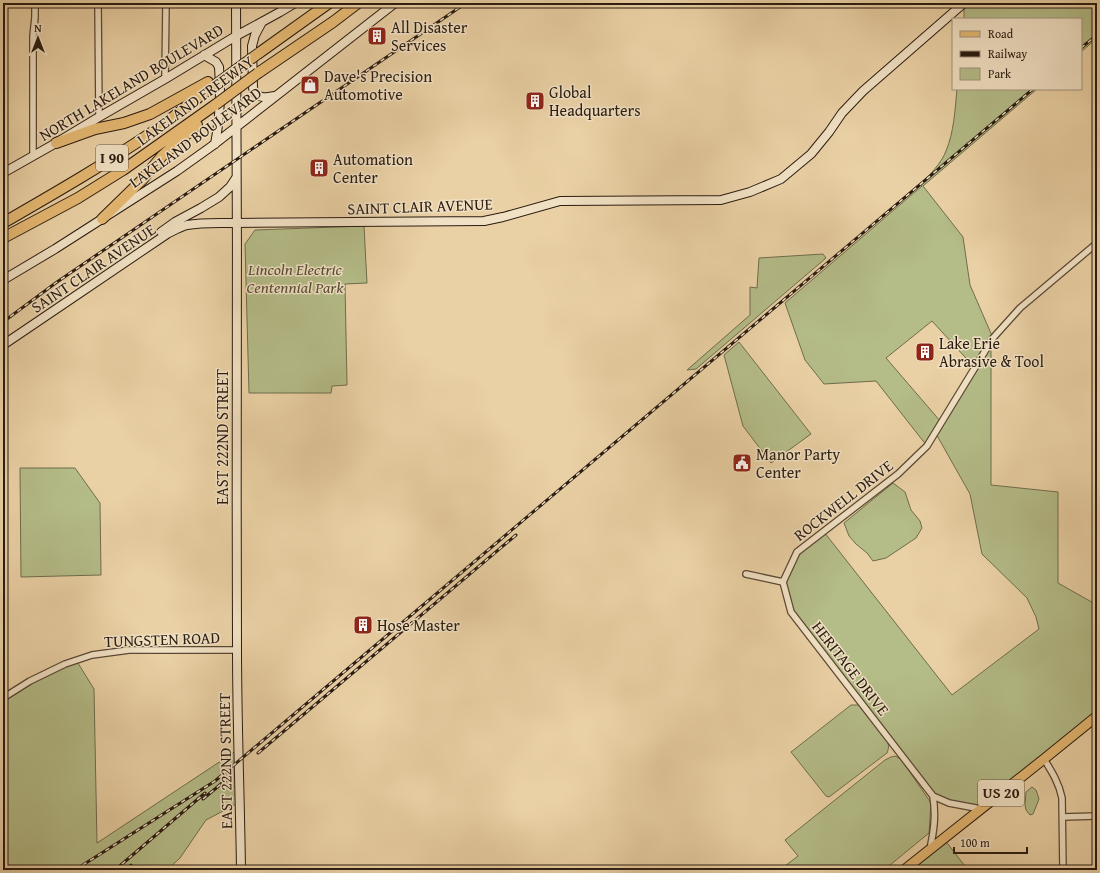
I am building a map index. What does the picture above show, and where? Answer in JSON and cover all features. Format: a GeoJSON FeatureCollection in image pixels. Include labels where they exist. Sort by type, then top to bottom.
{"type":"FeatureCollection","features":[{"type":"Feature","properties":{"kind":"highway","name":"LAKELAND FREEWAY"},"geometry":{"type":"LineString","coordinates":[[3,223],[59,191],[158,128],[215,82],[259,53],[329,3]]}},
{"type":"Feature","properties":{"kind":"highway","name":"LAKELAND FREEWAY"},"geometry":{"type":"LineString","coordinates":[[3,238],[84,194],[123,170],[358,3]]}},
{"type":"Feature","properties":{"kind":"highway"},"geometry":{"type":"LineString","coordinates":[[56,143],[95,129],[124,123],[150,114],[215,82]]}},
{"type":"Feature","properties":{"kind":"highway"},"geometry":{"type":"LineString","coordinates":[[102,219],[142,180],[162,156],[202,120],[215,105]]}},
{"type":"Feature","properties":{"kind":"main road","name":"US 20"},"geometry":{"type":"LineString","coordinates":[[904,870],[1097,716]]}},
{"type":"Feature","properties":{"kind":"street"},"geometry":{"type":"LineString","coordinates":[[33,156],[33,36],[36,3]]}},
{"type":"Feature","properties":{"kind":"street"},"geometry":{"type":"LineString","coordinates":[[98,3],[99,116]]}},
{"type":"Feature","properties":{"kind":"street"},"geometry":{"type":"LineString","coordinates":[[165,79],[166,3]]}},
{"type":"Feature","properties":{"kind":"street","name":"EAST 222ND STREET"},"geometry":{"type":"LineString","coordinates":[[236,3],[237,650],[241,870]]}},
{"type":"Feature","properties":{"kind":"street","name":"NORTH LAKELAND BOULEVARD"},"geometry":{"type":"LineString","coordinates":[[3,174],[99,116],[295,3]]}},
{"type":"Feature","properties":{"kind":"street","name":"LAKELAND BOULEVARD"},"geometry":{"type":"LineString","coordinates":[[3,280],[55,249],[177,171],[215,144],[395,3]]}},
{"type":"Feature","properties":{"kind":"street","name":"SAINT CLAIR AVENUE"},"geometry":{"type":"LineString","coordinates":[[3,345],[166,234],[186,225],[236,223],[484,221],[560,201],[721,200],[750,192],[781,178],[812,154],[842,113],[863,91],[964,3]]}},
{"type":"Feature","properties":{"kind":"street"},"geometry":{"type":"LineString","coordinates":[[262,22],[255,35],[252,46],[252,88],[256,94],[262,97],[276,96]]}},
{"type":"Feature","properties":{"kind":"street"},"geometry":{"type":"LineString","coordinates":[[204,55],[216,62],[219,67],[219,115],[215,144]]}},
{"type":"Feature","properties":{"kind":"street"},"geometry":{"type":"LineString","coordinates":[[146,248],[153,238],[175,222],[225,193],[237,177]]}},
{"type":"Feature","properties":{"kind":"street","name":"ROCKWELL DRIVE"},"geometry":{"type":"LineString","coordinates":[[783,582],[797,552],[898,474],[927,446],[993,338],[1020,308],[1097,243]]}},
{"type":"Feature","properties":{"kind":"street"},"geometry":{"type":"LineString","coordinates":[[746,574],[783,582]]}},
{"type":"Feature","properties":{"kind":"street","name":"HERITAGE DRIVE"},"geometry":{"type":"LineString","coordinates":[[783,582],[791,612],[933,796]]}},
{"type":"Feature","properties":{"kind":"street","name":"TUNGSTEN ROAD"},"geometry":{"type":"LineString","coordinates":[[3,698],[30,681],[65,664],[92,655],[129,650],[237,650]]}},
{"type":"Feature","properties":{"kind":"street"},"geometry":{"type":"LineString","coordinates":[[1044,759],[1056,777],[1062,798],[1063,870]]}},
{"type":"Feature","properties":{"kind":"street"},"geometry":{"type":"LineString","coordinates":[[933,796],[949,803],[981,809]]}},
{"type":"Feature","properties":{"kind":"street"},"geometry":{"type":"LineString","coordinates":[[930,850],[934,831],[935,809],[933,796]]}},
{"type":"Feature","properties":{"kind":"street"},"geometry":{"type":"LineString","coordinates":[[1063,817],[1097,816]]}},
{"type":"Feature","properties":{"kind":"green space"},"geometry":{"type":"Polygon","coordinates":[[[964,3],[1097,3],[1097,38],[1082,51],[1082,18],[964,18],[964,3]]]}},
{"type":"Feature","properties":{"kind":"green space"},"geometry":{"type":"Polygon","coordinates":[[[957,90],[1036,90],[923,186],[963,237],[970,285],[993,338],[989,345],[991,349],[991,485],[1058,492],[1058,583],[1097,605],[1097,716],[981,809],[933,796],[791,612],[783,582],[797,552],[824,532],[952,695],[1039,629],[1036,617],[1027,598],[982,554],[970,494],[935,432],[927,446],[876,381],[824,384],[805,360],[785,303],[922,186],[921,184],[932,173],[944,156],[949,144],[955,113],[957,90]],[[932,321],[886,358],[941,422],[975,368],[932,321]]]}},
{"type":"Feature","properties":{"kind":"green space","name":"Lincoln Electric Centennial Park"},"geometry":{"type":"Polygon","coordinates":[[[364,226],[367,283],[345,284],[347,385],[332,386],[331,393],[249,393],[245,244],[255,230],[364,226]]]}},
{"type":"Feature","properties":{"kind":"green space"},"geometry":{"type":"Polygon","coordinates":[[[823,254],[826,258],[696,369],[687,370],[750,315],[750,287],[757,288],[759,258],[823,254]]]}},
{"type":"Feature","properties":{"kind":"green space"},"geometry":{"type":"Polygon","coordinates":[[[739,342],[811,434],[771,463],[743,426],[724,355],[739,342]]]}},
{"type":"Feature","properties":{"kind":"green space"},"geometry":{"type":"Polygon","coordinates":[[[20,468],[75,468],[100,503],[101,575],[21,577],[20,468]]]}},
{"type":"Feature","properties":{"kind":"green space"},"geometry":{"type":"Polygon","coordinates":[[[893,483],[905,492],[911,510],[920,521],[922,528],[916,538],[886,558],[873,561],[867,553],[849,536],[844,523],[893,483]]]}},
{"type":"Feature","properties":{"kind":"green space"},"geometry":{"type":"Polygon","coordinates":[[[76,660],[94,689],[97,843],[239,749],[240,802],[206,820],[180,858],[167,870],[3,870],[3,698],[30,681],[76,660]]]}},
{"type":"Feature","properties":{"kind":"green space"},"geometry":{"type":"Polygon","coordinates":[[[851,705],[858,705],[861,708],[887,740],[888,750],[887,753],[829,797],[826,796],[791,752],[851,705]]]}},
{"type":"Feature","properties":{"kind":"green space"},"geometry":{"type":"Polygon","coordinates":[[[895,756],[903,762],[931,803],[929,833],[884,870],[780,870],[798,856],[785,840],[885,760],[895,756]]]}},
{"type":"Feature","properties":{"kind":"green space"},"geometry":{"type":"Polygon","coordinates":[[[1032,787],[1036,790],[1039,799],[1033,814],[1030,815],[1026,810],[1025,805],[1026,792],[1032,787]]]}},
{"type":"Feature","properties":{"kind":"green space"},"geometry":{"type":"Polygon","coordinates":[[[944,839],[968,870],[904,870],[944,839]]]}},
{"type":"Feature","properties":{"kind":"railway"},"geometry":{"type":"LineString","coordinates":[[3,322],[57,282],[466,3]]}},
{"type":"Feature","properties":{"kind":"railway"},"geometry":{"type":"LineString","coordinates":[[1082,47],[1097,35]]}},
{"type":"Feature","properties":{"kind":"railway"},"geometry":{"type":"LineString","coordinates":[[75,870],[215,781],[1032,90]]}},
{"type":"Feature","properties":{"kind":"railway"},"geometry":{"type":"LineString","coordinates":[[258,753],[516,535]]}},
{"type":"Feature","properties":{"kind":"railway"},"geometry":{"type":"LineString","coordinates":[[203,799],[227,779]]}},
{"type":"Feature","properties":{"kind":"railway"},"geometry":{"type":"LineString","coordinates":[[115,870],[205,793]]}},
{"type":"Feature","properties":{"kind":"railway"},"geometry":{"type":"LineString","coordinates":[[126,870],[131,865]]}},
{"type":"Feature","properties":{"kind":"place","name":"All Disaster Services"},"geometry":{"type":"Point","coordinates":[377,36]}},
{"type":"Feature","properties":{"kind":"place","name":"Dave's Precision Automotive"},"geometry":{"type":"Point","coordinates":[310,85]}},
{"type":"Feature","properties":{"kind":"place","name":"Global Headquarters"},"geometry":{"type":"Point","coordinates":[535,101]}},
{"type":"Feature","properties":{"kind":"place","name":"Automation Center"},"geometry":{"type":"Point","coordinates":[319,168]}},
{"type":"Feature","properties":{"kind":"place","name":"Lake Erie Abrasive & Tool"},"geometry":{"type":"Point","coordinates":[925,352]}},
{"type":"Feature","properties":{"kind":"place","name":"Manor Party Center"},"geometry":{"type":"Point","coordinates":[742,463]}},
{"type":"Feature","properties":{"kind":"place","name":"Hose Master"},"geometry":{"type":"Point","coordinates":[363,625]}}]}
